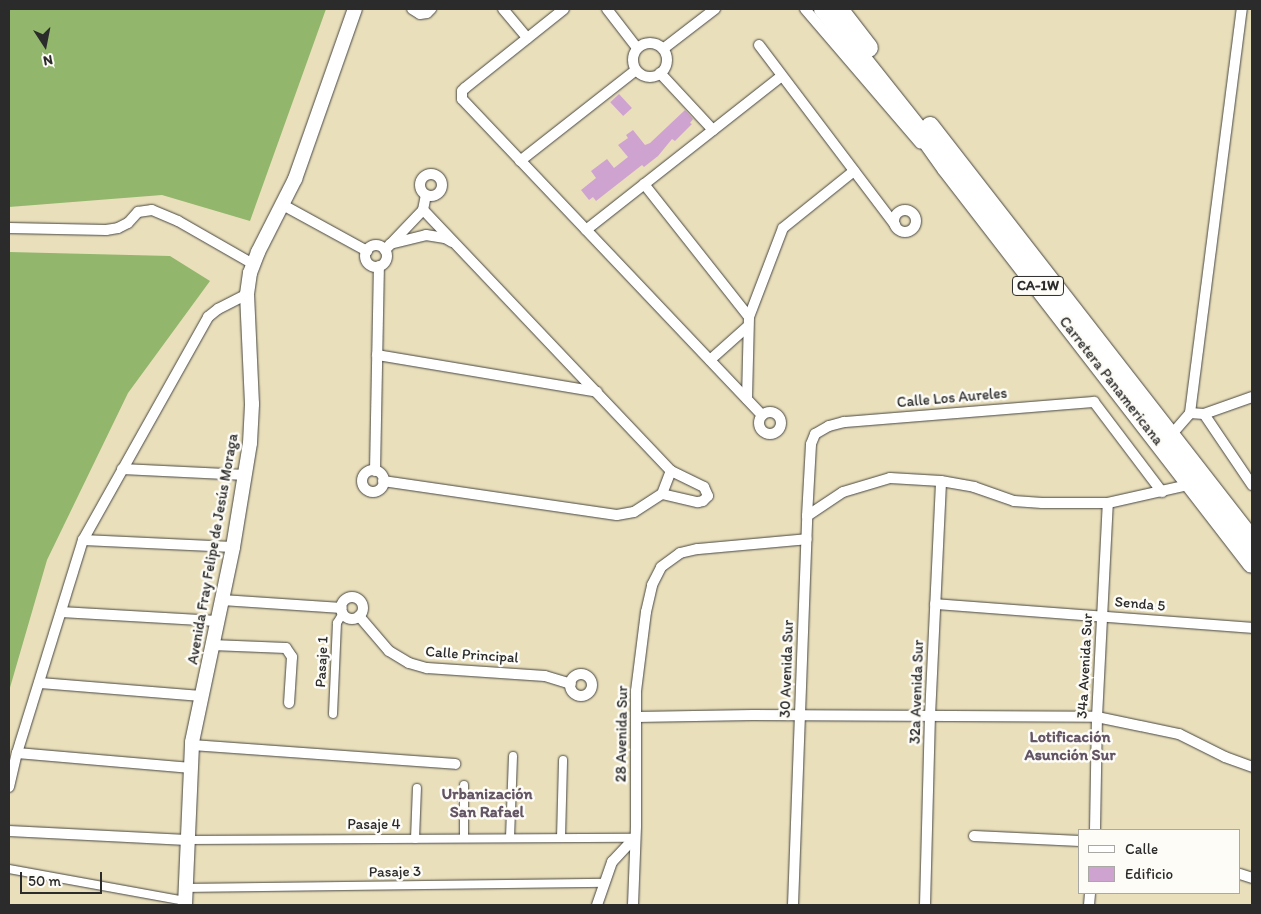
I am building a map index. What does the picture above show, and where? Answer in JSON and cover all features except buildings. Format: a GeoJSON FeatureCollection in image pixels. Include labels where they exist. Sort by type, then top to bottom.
{"type":"FeatureCollection","features":[{"type":"Feature","properties":{"kind":"highway","name":"Carretera Panamericana"},"geometry":{"type":"LineString","coordinates":[[823,9],[919,130],[946,168],[1252,564]]}},
{"type":"Feature","properties":{"kind":"highway","name":"Carretera Panamericana"},"geometry":{"type":"LineString","coordinates":[[839,9],[1172,434],[1252,540]]}},
{"type":"Feature","properties":{"kind":"street","name":"Avenida Fray Felipe de Jesús Moraga"},"geometry":{"type":"LineString","coordinates":[[185,898],[192,745],[246,475],[252,404],[247,294],[253,264],[283,205],[306,152],[356,9]]}},
{"type":"Feature","properties":{"kind":"street"},"geometry":{"type":"LineString","coordinates":[[412,9],[420,14],[427,13],[431,9]]}},
{"type":"Feature","properties":{"kind":"street"},"geometry":{"type":"LineString","coordinates":[[502,9],[527,38]]}},
{"type":"Feature","properties":{"kind":"street"},"geometry":{"type":"LineString","coordinates":[[564,9],[465,88],[461,95],[464,103],[762,415]]}},
{"type":"Feature","properties":{"kind":"street"},"geometry":{"type":"LineString","coordinates":[[607,9],[637,48]]}},
{"type":"Feature","properties":{"kind":"street"},"geometry":{"type":"LineString","coordinates":[[663,49],[714,9]]}},
{"type":"Feature","properties":{"kind":"street"},"geometry":{"type":"LineString","coordinates":[[805,9],[906,130],[946,168]]}},
{"type":"Feature","properties":{"kind":"street"},"geometry":{"type":"LineString","coordinates":[[1172,434],[1190,413],[1242,9]]}},
{"type":"Feature","properties":{"kind":"street"},"geometry":{"type":"LineString","coordinates":[[637,48],[651,43],[663,49]]}},
{"type":"Feature","properties":{"kind":"street"},"geometry":{"type":"LineString","coordinates":[[760,46],[895,225]]}},
{"type":"Feature","properties":{"kind":"street"},"geometry":{"type":"LineString","coordinates":[[637,48],[633,60],[636,70],[645,76],[660,73],[666,63],[663,49]]}},
{"type":"Feature","properties":{"kind":"street"},"geometry":{"type":"LineString","coordinates":[[520,162],[636,70]]}},
{"type":"Feature","properties":{"kind":"street"},"geometry":{"type":"LineString","coordinates":[[660,73],[713,130]]}},
{"type":"Feature","properties":{"kind":"street"},"geometry":{"type":"LineString","coordinates":[[586,230],[782,76]]}},
{"type":"Feature","properties":{"kind":"street"},"geometry":{"type":"LineString","coordinates":[[747,399],[748,322],[783,228],[854,171]]}},
{"type":"Feature","properties":{"kind":"street"},"geometry":{"type":"LineString","coordinates":[[644,184],[748,322]]}},
{"type":"Feature","properties":{"kind":"street"},"geometry":{"type":"LineString","coordinates":[[367,251],[367,261],[372,266],[379,266],[386,260],[388,247],[423,210],[426,195]]}},
{"type":"Feature","properties":{"kind":"street"},"geometry":{"type":"LineString","coordinates":[[283,205],[367,251]]}},
{"type":"Feature","properties":{"kind":"street"},"geometry":{"type":"LineString","coordinates":[[9,228],[106,230],[118,228],[128,223],[138,212],[152,210],[178,221],[253,264]]}},
{"type":"Feature","properties":{"kind":"street"},"geometry":{"type":"LineString","coordinates":[[423,210],[671,471],[704,487],[708,496],[703,501],[698,502],[662,494]]}},
{"type":"Feature","properties":{"kind":"street"},"geometry":{"type":"LineString","coordinates":[[367,251],[375,246],[388,247],[426,235],[445,238],[458,246]]}},
{"type":"Feature","properties":{"kind":"street"},"geometry":{"type":"LineString","coordinates":[[375,470],[379,266]]}},
{"type":"Feature","properties":{"kind":"street"},"geometry":{"type":"LineString","coordinates":[[9,787],[17,753],[83,540],[208,317],[227,303],[247,294]]}},
{"type":"Feature","properties":{"kind":"street"},"geometry":{"type":"LineString","coordinates":[[710,360],[748,322]]}},
{"type":"Feature","properties":{"kind":"street"},"geometry":{"type":"LineString","coordinates":[[377,355],[597,392]]}},
{"type":"Feature","properties":{"kind":"street"},"geometry":{"type":"LineString","coordinates":[[1190,413],[1204,414],[1252,397]]}},
{"type":"Feature","properties":{"kind":"street","name":"Calle Los Aureles"},"geometry":{"type":"LineString","coordinates":[[815,434],[829,426],[844,422],[1094,402],[1162,492]]}},
{"type":"Feature","properties":{"kind":"street"},"geometry":{"type":"LineString","coordinates":[[1204,414],[1252,485]]}},
{"type":"Feature","properties":{"kind":"street","name":"30 Avenida Sur"},"geometry":{"type":"LineString","coordinates":[[793,905],[807,516],[811,444],[815,434]]}},
{"type":"Feature","properties":{"kind":"street"},"geometry":{"type":"LineString","coordinates":[[122,469],[246,475]]}},
{"type":"Feature","properties":{"kind":"street"},"geometry":{"type":"LineString","coordinates":[[375,470],[381,474],[383,481],[378,490],[372,492],[365,489],[362,483],[363,476],[368,471],[375,470]]}},
{"type":"Feature","properties":{"kind":"street"},"geometry":{"type":"LineString","coordinates":[[383,481],[617,515],[634,512],[662,494],[671,471]]}},
{"type":"Feature","properties":{"kind":"street"},"geometry":{"type":"LineString","coordinates":[[807,516],[836,495],[879,480],[911,478],[941,481],[974,487],[1014,501],[1108,503],[1192,484]]}},
{"type":"Feature","properties":{"kind":"street","name":"32a Avenida Sur"},"geometry":{"type":"LineString","coordinates":[[925,905],[930,716],[941,481]]}},
{"type":"Feature","properties":{"kind":"street","name":"34a Avenida Sur"},"geometry":{"type":"LineString","coordinates":[[1095,829],[1097,717],[1108,503]]}},
{"type":"Feature","properties":{"kind":"street","name":"28 Avenida Sur"},"geometry":{"type":"LineString","coordinates":[[633,905],[636,691],[646,612],[652,585],[661,567],[680,553],[698,549],[807,539]]}},
{"type":"Feature","properties":{"kind":"street"},"geometry":{"type":"LineString","coordinates":[[83,540],[233,547]]}},
{"type":"Feature","properties":{"kind":"street"},"geometry":{"type":"LineString","coordinates":[[222,600],[342,611],[351,619],[359,616],[363,605],[355,598],[345,601],[342,611]]}},
{"type":"Feature","properties":{"kind":"street","name":"Senda 5"},"geometry":{"type":"LineString","coordinates":[[936,604],[1252,628]]}},
{"type":"Feature","properties":{"kind":"street","name":"Pasaje 1"},"geometry":{"type":"LineString","coordinates":[[333,714],[338,623],[342,611]]}},
{"type":"Feature","properties":{"kind":"street"},"geometry":{"type":"LineString","coordinates":[[61,612],[217,621]]}},
{"type":"Feature","properties":{"kind":"street","name":"Calle Principal"},"geometry":{"type":"LineString","coordinates":[[359,616],[390,651],[416,665],[545,676],[571,684]]}},
{"type":"Feature","properties":{"kind":"street"},"geometry":{"type":"LineString","coordinates":[[212,644],[286,648],[292,656],[289,702]]}},
{"type":"Feature","properties":{"kind":"street"},"geometry":{"type":"LineString","coordinates":[[39,683],[202,696]]}},
{"type":"Feature","properties":{"kind":"street"},"geometry":{"type":"LineString","coordinates":[[636,717],[800,715],[1097,717],[1179,734],[1252,768]]}},
{"type":"Feature","properties":{"kind":"street"},"geometry":{"type":"LineString","coordinates":[[192,745],[456,764]]}},
{"type":"Feature","properties":{"kind":"street"},"geometry":{"type":"LineString","coordinates":[[17,753],[191,768]]}},
{"type":"Feature","properties":{"kind":"street"},"geometry":{"type":"LineString","coordinates":[[510,838],[513,756]]}},
{"type":"Feature","properties":{"kind":"street"},"geometry":{"type":"LineString","coordinates":[[561,838],[563,760]]}},
{"type":"Feature","properties":{"kind":"street"},"geometry":{"type":"LineString","coordinates":[[464,785],[464,838]]}},
{"type":"Feature","properties":{"kind":"street"},"geometry":{"type":"LineString","coordinates":[[415,839],[417,788]]}},
{"type":"Feature","properties":{"kind":"street"},"geometry":{"type":"LineString","coordinates":[[9,831],[187,840]]}},
{"type":"Feature","properties":{"kind":"street"},"geometry":{"type":"LineString","coordinates":[[974,836],[1078,841]]}},
{"type":"Feature","properties":{"kind":"street"},"geometry":{"type":"LineString","coordinates":[[597,905],[612,862],[634,838]]}},
{"type":"Feature","properties":{"kind":"street","name":"Pasaje 4"},"geometry":{"type":"LineString","coordinates":[[187,840],[634,838]]}},
{"type":"Feature","properties":{"kind":"street"},"geometry":{"type":"LineString","coordinates":[[9,869],[185,898]]}},
{"type":"Feature","properties":{"kind":"street","name":"Pasaje 3"},"geometry":{"type":"LineString","coordinates":[[185,898],[604,883]]}},
{"type":"Feature","properties":{"kind":"green space"},"geometry":{"type":"Polygon","coordinates":[[[9,9],[326,9],[250,221],[162,195],[9,207],[9,9]]]}},
{"type":"Feature","properties":{"kind":"green space"},"geometry":{"type":"Polygon","coordinates":[[[9,252],[170,256],[210,281],[128,393],[47,560],[9,691],[9,252]]]}},
{"type":"Feature","properties":{"kind":"district","name":"Lotificación Asunción Sur"},"geometry":{"type":"Point","coordinates":[1070,746]}},
{"type":"Feature","properties":{"kind":"district","name":"Urbanización San Rafael"},"geometry":{"type":"Point","coordinates":[487,803]}}]}
